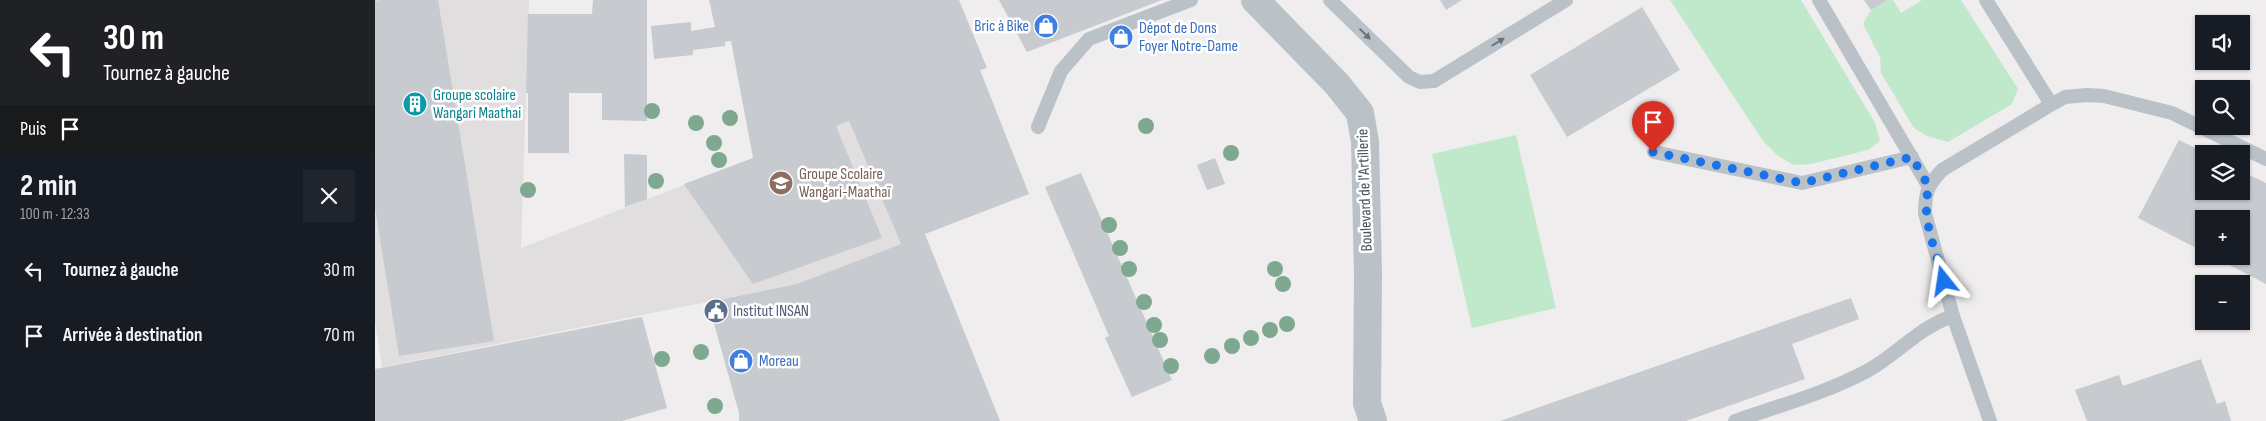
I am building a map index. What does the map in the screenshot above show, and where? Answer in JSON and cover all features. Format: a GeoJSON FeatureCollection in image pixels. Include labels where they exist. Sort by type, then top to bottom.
{"type":"FeatureCollection","features":[{"type":"Feature","properties":{"kind":"street","name":"Boulevard de l'Artillerie"},"geometry":{"type":"LineString","coordinates":[[1255,0],[1337,84],[1360,113],[1365,142],[1368,274],[1367,403],[1373,421]]}},
{"type":"Feature","properties":{"kind":"lane"},"geometry":{"type":"LineString","coordinates":[[1038,127],[1061,71],[1089,39],[1191,0]]}},
{"type":"Feature","properties":{"kind":"lane"},"geometry":{"type":"LineString","coordinates":[[1330,0],[1409,77],[1420,82],[1434,81],[1566,0]]}},
{"type":"Feature","properties":{"kind":"lane"},"geometry":{"type":"LineString","coordinates":[[1819,0],[1929,187]]}},
{"type":"Feature","properties":{"kind":"lane"},"geometry":{"type":"LineString","coordinates":[[1986,0],[2051,104]]}},
{"type":"Feature","properties":{"kind":"lane"},"geometry":{"type":"LineString","coordinates":[[1990,421],[1953,316],[1925,212],[1925,200],[1929,187],[1941,170],[2051,104],[2065,98],[2104,96],[2172,113],[2266,159]]}},
{"type":"Feature","properties":{"kind":"lane"},"geometry":{"type":"LineString","coordinates":[[1653,152],[1802,183],[1912,157]]}},
{"type":"Feature","properties":{"kind":"lane"},"geometry":{"type":"LineString","coordinates":[[1735,421],[1847,381],[1869,370],[1921,331],[1953,316]]}},
{"type":"Feature","properties":{"kind":"shaded area","name":"Groupe Scolaire Wangari-Maathaï"},"geometry":{"type":"Polygon","coordinates":[[[375,0],[529,0],[521,248],[849,121],[901,244],[797,284],[382,367],[375,321],[375,0]]]}},
{"type":"Feature","properties":{"kind":"green space"},"geometry":{"type":"Polygon","coordinates":[[[1670,0],[1801,0],[1875,123],[1880,141],[1868,150],[1811,164],[1794,165],[1778,156],[1763,141],[1670,0]]]}},
{"type":"Feature","properties":{"kind":"green space"},"geometry":{"type":"Polygon","coordinates":[[[1887,0],[1893,0],[1901,13],[1922,0],[1961,0],[2018,89],[2012,104],[1948,142],[1927,136],[1914,128],[1881,73],[1880,57],[1863,24],[1871,10],[1887,0]]]}},
{"type":"Feature","properties":{"kind":"green space"},"geometry":{"type":"Polygon","coordinates":[[[1516,135],[1556,308],[1472,328],[1432,154],[1516,135]]]}},
{"type":"Feature","properties":{"kind":"building","name":"Groupe scolaire Wangari Maathai"},"geometry":{"type":"Polygon","coordinates":[[[438,0],[494,341],[399,356],[375,208],[375,1],[438,0]]]}},
{"type":"Feature","properties":{"kind":"building"},"geometry":{"type":"Polygon","coordinates":[[[593,0],[647,0],[647,121],[602,120],[602,93],[569,93],[569,153],[528,153],[528,93],[526,93],[528,14],[592,14],[593,0]]]}},
{"type":"Feature","properties":{"kind":"building"},"geometry":{"type":"Polygon","coordinates":[[[709,0],[959,0],[987,68],[980,70],[1029,194],[925,234],[1000,421],[739,421],[739,413],[708,302],[797,284],[901,244],[849,121],[836,126],[882,238],[753,284],[684,184],[753,158],[731,41],[725,42],[725,46],[693,50],[693,55],[654,59],[651,26],[691,22],[691,31],[715,27],[709,0]]]}},
{"type":"Feature","properties":{"kind":"building"},"geometry":{"type":"Polygon","coordinates":[[[999,0],[1162,0],[1027,52],[999,0]]]}},
{"type":"Feature","properties":{"kind":"building"},"geometry":{"type":"Polygon","coordinates":[[[1440,0],[1462,0],[1446,10],[1440,0]]]}},
{"type":"Feature","properties":{"kind":"building"},"geometry":{"type":"Polygon","coordinates":[[[1864,0],[1887,0],[1871,10],[1864,0]]]}},
{"type":"Feature","properties":{"kind":"building"},"geometry":{"type":"Polygon","coordinates":[[[1642,7],[1680,70],[1567,137],[1530,75],[1642,7]]]}},
{"type":"Feature","properties":{"kind":"building"},"geometry":{"type":"Polygon","coordinates":[[[2179,140],[2195,148],[2195,200],[2250,200],[2250,175],[2266,183],[2266,284],[2229,265],[2250,265],[2250,210],[2195,210],[2195,247],[2138,218],[2179,140]]]}},
{"type":"Feature","properties":{"kind":"building"},"geometry":{"type":"Polygon","coordinates":[[[624,154],[647,155],[647,199],[625,207],[624,154]]]}},
{"type":"Feature","properties":{"kind":"building"},"geometry":{"type":"Polygon","coordinates":[[[1215,158],[1225,184],[1207,190],[1197,165],[1215,158]]]}},
{"type":"Feature","properties":{"kind":"building"},"geometry":{"type":"Polygon","coordinates":[[[1081,173],[1172,380],[1132,397],[1105,338],[1109,336],[1045,187],[1081,173]]]}},
{"type":"Feature","properties":{"kind":"building"},"geometry":{"type":"Polygon","coordinates":[[[1851,298],[1859,319],[1792,344],[1805,379],[1686,421],[1500,421],[1851,298]]]}},
{"type":"Feature","properties":{"kind":"building"},"geometry":{"type":"Polygon","coordinates":[[[642,317],[667,408],[622,421],[375,421],[375,369],[642,317]]]}},
{"type":"Feature","properties":{"kind":"building"},"geometry":{"type":"Polygon","coordinates":[[[2201,359],[2217,404],[2225,401],[2231,421],[2087,421],[2075,390],[2119,375],[2123,386],[2201,359]]]}},
{"type":"Feature","properties":{"kind":"place","name":"Bric à Bike"},"geometry":{"type":"Point","coordinates":[1046,26]}},
{"type":"Feature","properties":{"kind":"place","name":"Dépot de Dons Foyer Notre-Dame"},"geometry":{"type":"Point","coordinates":[1121,37]}},
{"type":"Feature","properties":{"kind":"place","name":"Groupe scolaire Wangari Maathai"},"geometry":{"type":"Point","coordinates":[415,104]}},
{"type":"Feature","properties":{"kind":"place","name":"Groupe Scolaire Wangari-Maathaï"},"geometry":{"type":"Point","coordinates":[781,183]}},
{"type":"Feature","properties":{"kind":"place","name":"Institut INSAN"},"geometry":{"type":"Point","coordinates":[716,311]}},
{"type":"Feature","properties":{"kind":"place","name":"Moreau"},"geometry":{"type":"Point","coordinates":[741,361]}},
{"type":"Feature","properties":{"kind":"route"},"geometry":{"type":"LineString","coordinates":[[1653,152],[1802,183],[1912,157],[1929,187],[1925,200],[1925,212],[1944,281]]}}]}
